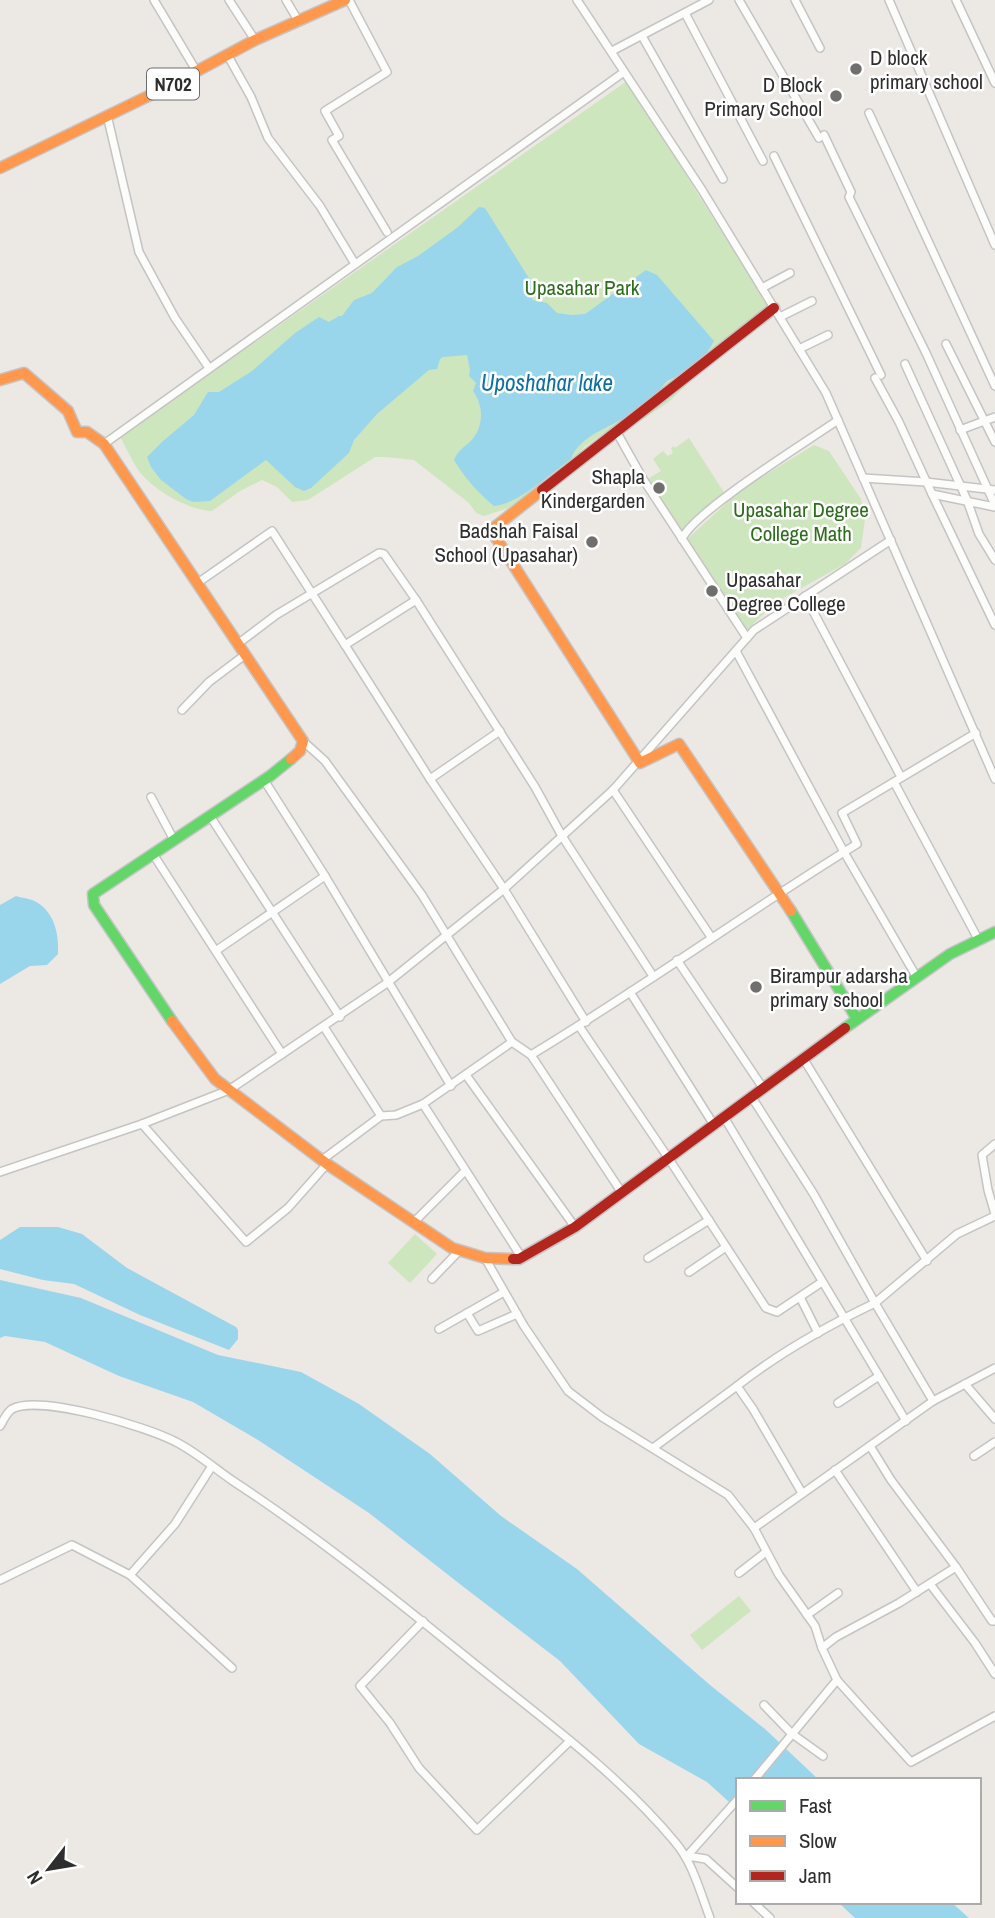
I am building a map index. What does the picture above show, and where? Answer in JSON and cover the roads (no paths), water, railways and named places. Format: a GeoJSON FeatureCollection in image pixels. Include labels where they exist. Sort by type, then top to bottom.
{"type":"FeatureCollection","features":[{"type":"Feature","properties":{"kind":"main road","name":"N702"},"geometry":{"type":"LineString","coordinates":[[0,168],[197,72],[255,40],[344,0]]}},
{"type":"Feature","properties":{"kind":"main road"},"geometry":{"type":"LineString","coordinates":[[777,312],[616,431],[491,530],[640,763],[679,744],[779,892],[858,1019]]}},
{"type":"Feature","properties":{"kind":"main road"},"geometry":{"type":"LineString","coordinates":[[0,380],[24,373],[68,411],[77,432],[87,432],[104,444],[199,582],[303,741],[300,751],[264,780],[93,894],[94,905],[186,1041],[215,1079],[325,1162],[452,1248],[485,1258],[522,1258],[575,1227],[622,1194],[916,976],[978,939],[995,932]]}},
{"type":"Feature","properties":{"kind":"street"},"geometry":{"type":"LineString","coordinates":[[154,0],[197,72]]}},
{"type":"Feature","properties":{"kind":"street"},"geometry":{"type":"LineString","coordinates":[[229,0],[255,40]]}},
{"type":"Feature","properties":{"kind":"street"},"geometry":{"type":"LineString","coordinates":[[286,0],[299,22]]}},
{"type":"Feature","properties":{"kind":"street"},"geometry":{"type":"LineString","coordinates":[[344,0],[387,72],[325,111],[339,136],[332,140],[387,232]]}},
{"type":"Feature","properties":{"kind":"street"},"geometry":{"type":"LineString","coordinates":[[577,0],[702,190],[826,393],[995,779]]}},
{"type":"Feature","properties":{"kind":"street"},"geometry":{"type":"LineString","coordinates":[[612,51],[709,0]]}},
{"type":"Feature","properties":{"kind":"street"},"geometry":{"type":"LineString","coordinates":[[739,0],[822,136],[851,192],[849,197],[926,353],[960,430],[992,490],[995,505],[932,494]]}},
{"type":"Feature","properties":{"kind":"street"},"geometry":{"type":"LineString","coordinates":[[796,0],[820,48]]}},
{"type":"Feature","properties":{"kind":"street"},"geometry":{"type":"LineString","coordinates":[[889,0],[995,245]]}},
{"type":"Feature","properties":{"kind":"street"},"geometry":{"type":"LineString","coordinates":[[956,0],[995,83]]}},
{"type":"Feature","properties":{"kind":"street"},"geometry":{"type":"LineString","coordinates":[[685,13],[763,161]]}},
{"type":"Feature","properties":{"kind":"street"},"geometry":{"type":"LineString","coordinates":[[642,36],[723,179]]}},
{"type":"Feature","properties":{"kind":"street"},"geometry":{"type":"LineString","coordinates":[[228,56],[251,97],[268,138],[320,206],[355,264]]}},
{"type":"Feature","properties":{"kind":"street"},"geometry":{"type":"LineString","coordinates":[[104,444],[624,72]]}},
{"type":"Feature","properties":{"kind":"street"},"geometry":{"type":"LineString","coordinates":[[869,113],[995,386]]}},
{"type":"Feature","properties":{"kind":"street"},"geometry":{"type":"LineString","coordinates":[[107,116],[139,251],[175,317],[209,368]]}},
{"type":"Feature","properties":{"kind":"street"},"geometry":{"type":"LineString","coordinates":[[774,156],[995,625]]}},
{"type":"Feature","properties":{"kind":"street"},"geometry":{"type":"LineString","coordinates":[[762,288],[790,273]]}},
{"type":"Feature","properties":{"kind":"street"},"geometry":{"type":"LineString","coordinates":[[777,312],[812,301]]}},
{"type":"Feature","properties":{"kind":"street"},"geometry":{"type":"LineString","coordinates":[[799,349],[828,335]]}},
{"type":"Feature","properties":{"kind":"street"},"geometry":{"type":"LineString","coordinates":[[946,344],[995,442]]}},
{"type":"Feature","properties":{"kind":"street"},"geometry":{"type":"LineString","coordinates":[[905,363],[967,499],[979,534],[995,560]]}},
{"type":"Feature","properties":{"kind":"street"},"geometry":{"type":"LineString","coordinates":[[960,430],[995,417]]}},
{"type":"Feature","properties":{"kind":"street"},"geometry":{"type":"LineString","coordinates":[[682,539],[686,531],[717,504],[838,420]]}},
{"type":"Feature","properties":{"kind":"street"},"geometry":{"type":"LineString","coordinates":[[616,431],[643,479],[747,638]]}},
{"type":"Feature","properties":{"kind":"street"},"geometry":{"type":"LineString","coordinates":[[863,478],[992,490]]}},
{"type":"Feature","properties":{"kind":"street"},"geometry":{"type":"LineString","coordinates":[[199,582],[272,531],[430,779],[504,889],[582,1024],[766,1308],[777,1312],[822,1282]]}},
{"type":"Feature","properties":{"kind":"street"},"geometry":{"type":"LineString","coordinates":[[0,1172],[142,1124],[229,1090],[340,1017],[447,937],[613,790],[640,763],[754,630],[891,540]]}},
{"type":"Feature","properties":{"kind":"street"},"geometry":{"type":"LineString","coordinates":[[239,643],[276,615],[382,552],[416,600],[562,836],[653,976]]}},
{"type":"Feature","properties":{"kind":"street"},"geometry":{"type":"LineString","coordinates":[[805,596],[978,939]]}},
{"type":"Feature","properties":{"kind":"street"},"geometry":{"type":"LineString","coordinates":[[345,645],[416,600]]}},
{"type":"Feature","properties":{"kind":"street"},"geometry":{"type":"LineString","coordinates":[[736,651],[844,852],[916,976]]}},
{"type":"Feature","properties":{"kind":"street"},"geometry":{"type":"LineString","coordinates":[[182,710],[209,682],[246,654]]}},
{"type":"Feature","properties":{"kind":"street"},"geometry":{"type":"LineString","coordinates":[[430,779],[500,732]]}},
{"type":"Feature","properties":{"kind":"street"},"geometry":{"type":"LineString","coordinates":[[531,1055],[857,844],[842,813],[976,733]]}},
{"type":"Feature","properties":{"kind":"street"},"geometry":{"type":"LineString","coordinates":[[303,741],[325,761],[422,895],[512,1042],[531,1055],[622,1194]]}},
{"type":"Feature","properties":{"kind":"street"},"geometry":{"type":"LineString","coordinates":[[264,780],[451,1086]]}},
{"type":"Feature","properties":{"kind":"street"},"geometry":{"type":"LineString","coordinates":[[613,790],[711,937]]}},
{"type":"Feature","properties":{"kind":"street"},"geometry":{"type":"LineString","coordinates":[[150,797],[174,840]]}},
{"type":"Feature","properties":{"kind":"street"},"geometry":{"type":"LineString","coordinates":[[210,816],[340,1017]]}},
{"type":"Feature","properties":{"kind":"street"},"geometry":{"type":"LineString","coordinates":[[153,854],[282,1054]]}},
{"type":"Feature","properties":{"kind":"street"},"geometry":{"type":"LineString","coordinates":[[217,950],[325,876]]}},
{"type":"Feature","properties":{"kind":"street"},"geometry":{"type":"LineString","coordinates":[[677,960],[762,1088]]}},
{"type":"Feature","properties":{"kind":"street"},"geometry":{"type":"LineString","coordinates":[[629,992],[714,1125]]}},
{"type":"Feature","properties":{"kind":"street"},"geometry":{"type":"LineString","coordinates":[[324,1027],[381,1116]]}},
{"type":"Feature","properties":{"kind":"street"},"geometry":{"type":"LineString","coordinates":[[142,1124],[247,1242],[288,1209],[325,1162],[381,1116],[396,1115],[423,1104],[512,1042]]}},
{"type":"Feature","properties":{"kind":"street"},"geometry":{"type":"LineString","coordinates":[[803,1058],[927,1261]]}},
{"type":"Feature","properties":{"kind":"street"},"geometry":{"type":"LineString","coordinates":[[466,1075],[575,1227]]}},
{"type":"Feature","properties":{"kind":"street"},"geometry":{"type":"LineString","coordinates":[[751,1096],[813,1194],[854,1269],[933,1401]]}},
{"type":"Feature","properties":{"kind":"street"},"geometry":{"type":"LineString","coordinates":[[423,1104],[522,1258]]}},
{"type":"Feature","properties":{"kind":"street"},"geometry":{"type":"LineString","coordinates":[[724,1117],[906,1421]]}},
{"type":"Feature","properties":{"kind":"street"},"geometry":{"type":"LineString","coordinates":[[653,1448],[754,1373],[818,1333],[875,1303],[957,1234],[995,1215],[982,1155],[995,1144]]}},
{"type":"Feature","properties":{"kind":"street"},"geometry":{"type":"LineString","coordinates":[[414,1222],[465,1171]]}},
{"type":"Feature","properties":{"kind":"street"},"geometry":{"type":"LineString","coordinates":[[648,1258],[709,1220]]}},
{"type":"Feature","properties":{"kind":"street"},"geometry":{"type":"LineString","coordinates":[[689,1272],[726,1247]]}},
{"type":"Feature","properties":{"kind":"street"},"geometry":{"type":"LineString","coordinates":[[432,1279],[460,1250]]}},
{"type":"Feature","properties":{"kind":"street"},"geometry":{"type":"LineString","coordinates":[[485,1258],[517,1314],[568,1391],[602,1417],[728,1495],[754,1528],[779,1576],[815,1626],[837,1680],[911,1762],[995,1716]]}},
{"type":"Feature","properties":{"kind":"street"},"geometry":{"type":"LineString","coordinates":[[439,1329],[504,1292]]}},
{"type":"Feature","properties":{"kind":"street"},"geometry":{"type":"LineString","coordinates":[[800,1297],[818,1333]]}},
{"type":"Feature","properties":{"kind":"street"},"geometry":{"type":"LineString","coordinates":[[467,1313],[478,1331]]}},
{"type":"Feature","properties":{"kind":"street"},"geometry":{"type":"LineString","coordinates":[[474,1342],[478,1331],[517,1314]]}},
{"type":"Feature","properties":{"kind":"street"},"geometry":{"type":"LineString","coordinates":[[754,1528],[933,1401],[995,1368]]}},
{"type":"Feature","properties":{"kind":"street"},"geometry":{"type":"LineString","coordinates":[[838,1403],[879,1376]]}},
{"type":"Feature","properties":{"kind":"street"},"geometry":{"type":"LineString","coordinates":[[965,1384],[995,1419]]}},
{"type":"Feature","properties":{"kind":"street"},"geometry":{"type":"LineString","coordinates":[[737,1387],[753,1409],[802,1493]]}},
{"type":"Feature","properties":{"kind":"street"},"geometry":{"type":"LineString","coordinates":[[0,1426],[10,1410],[21,1407],[60,1407],[103,1416],[176,1442],[270,1504],[423,1621],[615,1779],[687,1856],[710,1918]]}},
{"type":"Feature","properties":{"kind":"street"},"geometry":{"type":"LineString","coordinates":[[974,1456],[995,1442]]}},
{"type":"Feature","properties":{"kind":"street"},"geometry":{"type":"LineString","coordinates":[[870,1446],[891,1480],[995,1621]]}},
{"type":"Feature","properties":{"kind":"street"},"geometry":{"type":"LineString","coordinates":[[130,1575],[175,1524],[212,1466]]}},
{"type":"Feature","properties":{"kind":"street"},"geometry":{"type":"LineString","coordinates":[[835,1469],[917,1592]]}},
{"type":"Feature","properties":{"kind":"street"},"geometry":{"type":"LineString","coordinates":[[0,1580],[72,1545],[130,1575],[232,1668]]}},
{"type":"Feature","properties":{"kind":"street"},"geometry":{"type":"LineString","coordinates":[[739,1573],[766,1552]]}},
{"type":"Feature","properties":{"kind":"street"},"geometry":{"type":"LineString","coordinates":[[822,1648],[836,1637],[956,1567]]}},
{"type":"Feature","properties":{"kind":"street"},"geometry":{"type":"LineString","coordinates":[[930,1584],[995,1674]]}},
{"type":"Feature","properties":{"kind":"street"},"geometry":{"type":"LineString","coordinates":[[807,1615],[838,1593]]}},
{"type":"Feature","properties":{"kind":"street"},"geometry":{"type":"LineString","coordinates":[[423,1621],[360,1686],[390,1723],[419,1768],[477,1829],[570,1741]]}},
{"type":"Feature","properties":{"kind":"street"},"geometry":{"type":"LineString","coordinates":[[756,1778],[837,1680]]}},
{"type":"Feature","properties":{"kind":"street"},"geometry":{"type":"LineString","coordinates":[[764,1705],[791,1733],[822,1756]]}},
{"type":"Feature","properties":{"kind":"street"},"geometry":{"type":"LineString","coordinates":[[687,1856],[736,1802]]}},
{"type":"Feature","properties":{"kind":"street"},"geometry":{"type":"LineString","coordinates":[[687,1856],[706,1858],[736,1886]]}},
{"type":"Feature","properties":{"kind":"street"},"geometry":{"type":"LineString","coordinates":[[755,1904],[770,1918]]}},
{"type":"Feature","properties":{"kind":"water","name":"Uposhahar lake"},"geometry":{"type":"Polygon","coordinates":[[[479,207],[485,208],[537,291],[532,300],[547,303],[557,313],[585,314],[646,270],[657,275],[714,341],[705,356],[667,381],[644,405],[588,438],[571,459],[534,487],[504,504],[494,506],[488,501],[472,485],[454,460],[476,434],[481,417],[480,406],[473,391],[476,383],[469,376],[467,355],[440,359],[437,369],[429,370],[377,414],[354,440],[349,453],[311,488],[304,491],[295,487],[266,460],[210,501],[193,502],[186,499],[161,480],[147,457],[194,415],[208,392],[219,392],[252,371],[295,333],[319,317],[329,322],[342,316],[354,300],[372,293],[397,267],[418,256],[458,227],[479,207]]]}},
{"type":"Feature","properties":{"kind":"water"},"geometry":{"type":"Polygon","coordinates":[[[16,896],[36,902],[48,913],[57,932],[58,954],[47,965],[30,966],[0,984],[0,905],[16,896]]]}},
{"type":"Feature","properties":{"kind":"water"},"geometry":{"type":"Polygon","coordinates":[[[20,1227],[58,1227],[82,1234],[127,1268],[236,1327],[238,1339],[229,1350],[140,1315],[74,1284],[43,1280],[0,1269],[0,1240],[20,1227]]]}},
{"type":"Feature","properties":{"kind":"water"},"geometry":{"type":"Polygon","coordinates":[[[0,1280],[81,1298],[218,1355],[301,1372],[359,1404],[430,1454],[501,1516],[577,1569],[710,1685],[765,1729],[817,1778],[736,1778],[736,1808],[707,1782],[639,1744],[560,1661],[369,1513],[258,1440],[193,1402],[119,1376],[45,1342],[5,1336],[0,1338],[0,1280]]]}},
{"type":"Feature","properties":{"kind":"water"},"geometry":{"type":"Polygon","coordinates":[[[840,1904],[953,1904],[969,1918],[855,1918],[840,1904]]]}},
{"type":"Feature","properties":{"kind":"place","name":"D block primary school"},"geometry":{"type":"Point","coordinates":[856,69]}},
{"type":"Feature","properties":{"kind":"place","name":"D Block Primary School"},"geometry":{"type":"Point","coordinates":[836,96]}},
{"type":"Feature","properties":{"kind":"place","name":"Shapla Kindergarden"},"geometry":{"type":"Point","coordinates":[659,488]}},
{"type":"Feature","properties":{"kind":"place","name":"Badshah Faisal School (Upasahar)"},"geometry":{"type":"Point","coordinates":[592,542]}},
{"type":"Feature","properties":{"kind":"place","name":"Upasahar Degree College"},"geometry":{"type":"Point","coordinates":[712,591]}},
{"type":"Feature","properties":{"kind":"place","name":"Birampur adarsha primary school"},"geometry":{"type":"Point","coordinates":[756,987]}},
{"type":"Feature","properties":{"kind":"park label","name":"Upasahar Park"},"geometry":{"type":"Point","coordinates":[582,287]}},
{"type":"Feature","properties":{"kind":"park label","name":"Upasahar Degree College Math"},"geometry":{"type":"Point","coordinates":[801,521]}}]}
